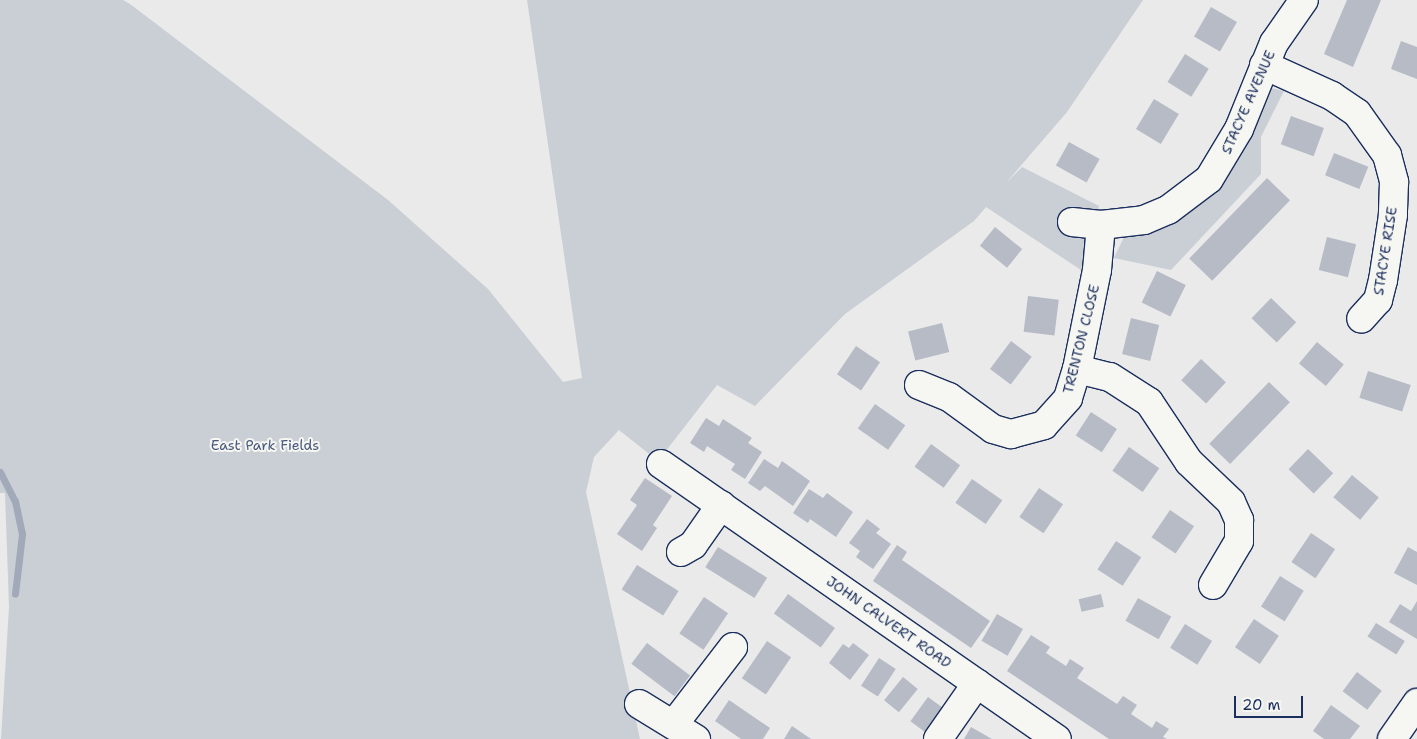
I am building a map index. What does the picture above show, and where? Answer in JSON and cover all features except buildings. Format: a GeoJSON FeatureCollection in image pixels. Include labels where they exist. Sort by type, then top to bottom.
{"type":"FeatureCollection","features":[{"type":"Feature","properties":{"kind":"street","name":"STACYE AVENUE"},"geometry":{"type":"LineString","coordinates":[[1072,222],[1100,225],[1144,220],[1168,210],[1209,179],[1239,129],[1264,65],[1304,0]]}},
{"type":"Feature","properties":{"kind":"street","name":"STACYE RISE"},"geometry":{"type":"LineString","coordinates":[[1264,65],[1332,96],[1357,113],[1387,155],[1394,182],[1386,260],[1378,300],[1361,319]]}},
{"type":"Feature","properties":{"kind":"street","name":"TRENTON CLOSE"},"geometry":{"type":"LineString","coordinates":[[919,385],[949,397],[978,420],[1011,434],[1044,425],[1058,413],[1068,398],[1077,369],[1097,270],[1100,225]]}},
{"type":"Feature","properties":{"kind":"street"},"geometry":{"type":"LineString","coordinates":[[1077,369],[1110,377],[1148,402],[1189,462],[1230,502],[1239,520],[1239,541],[1213,585]]}},
{"type":"Feature","properties":{"kind":"street","name":"JOHN CALVERT ROAD"},"geometry":{"type":"LineString","coordinates":[[661,464],[1057,739]]}},
{"type":"Feature","properties":{"kind":"street"},"geometry":{"type":"LineString","coordinates":[[681,552],[693,545],[721,505]]}},
{"type":"Feature","properties":{"kind":"street"},"geometry":{"type":"LineString","coordinates":[[674,724],[733,648]]}},
{"type":"Feature","properties":{"kind":"street"},"geometry":{"type":"LineString","coordinates":[[938,739],[977,683]]}},
{"type":"Feature","properties":{"kind":"street"},"geometry":{"type":"LineString","coordinates":[[1392,739],[1417,703]]}},
{"type":"Feature","properties":{"kind":"street"},"geometry":{"type":"LineString","coordinates":[[639,704],[696,739]]}},
{"type":"Feature","properties":{"kind":"green space","name":"East Park Fields"},"geometry":{"type":"Polygon","coordinates":[[[0,0],[123,0],[130,4],[388,200],[488,289],[563,382],[582,378],[527,0],[1143,0],[1067,112],[1006,183],[1022,167],[1099,206],[1081,270],[986,207],[974,221],[845,314],[755,406],[717,385],[658,461],[619,430],[594,457],[586,492],[640,739],[1,739],[9,607],[5,493],[0,493],[0,0]]]}},
{"type":"Feature","properties":{"kind":"green space"},"geometry":{"type":"Polygon","coordinates":[[[1267,87],[1284,91],[1261,137],[1261,174],[1171,270],[1114,258],[1124,237],[1158,227],[1191,210],[1221,181],[1267,87]]]}},
{"type":"Feature","properties":{"kind":"waterway"},"geometry":{"type":"LineString","coordinates":[[0,472],[15,501],[22,534],[15,594]]}}]}
